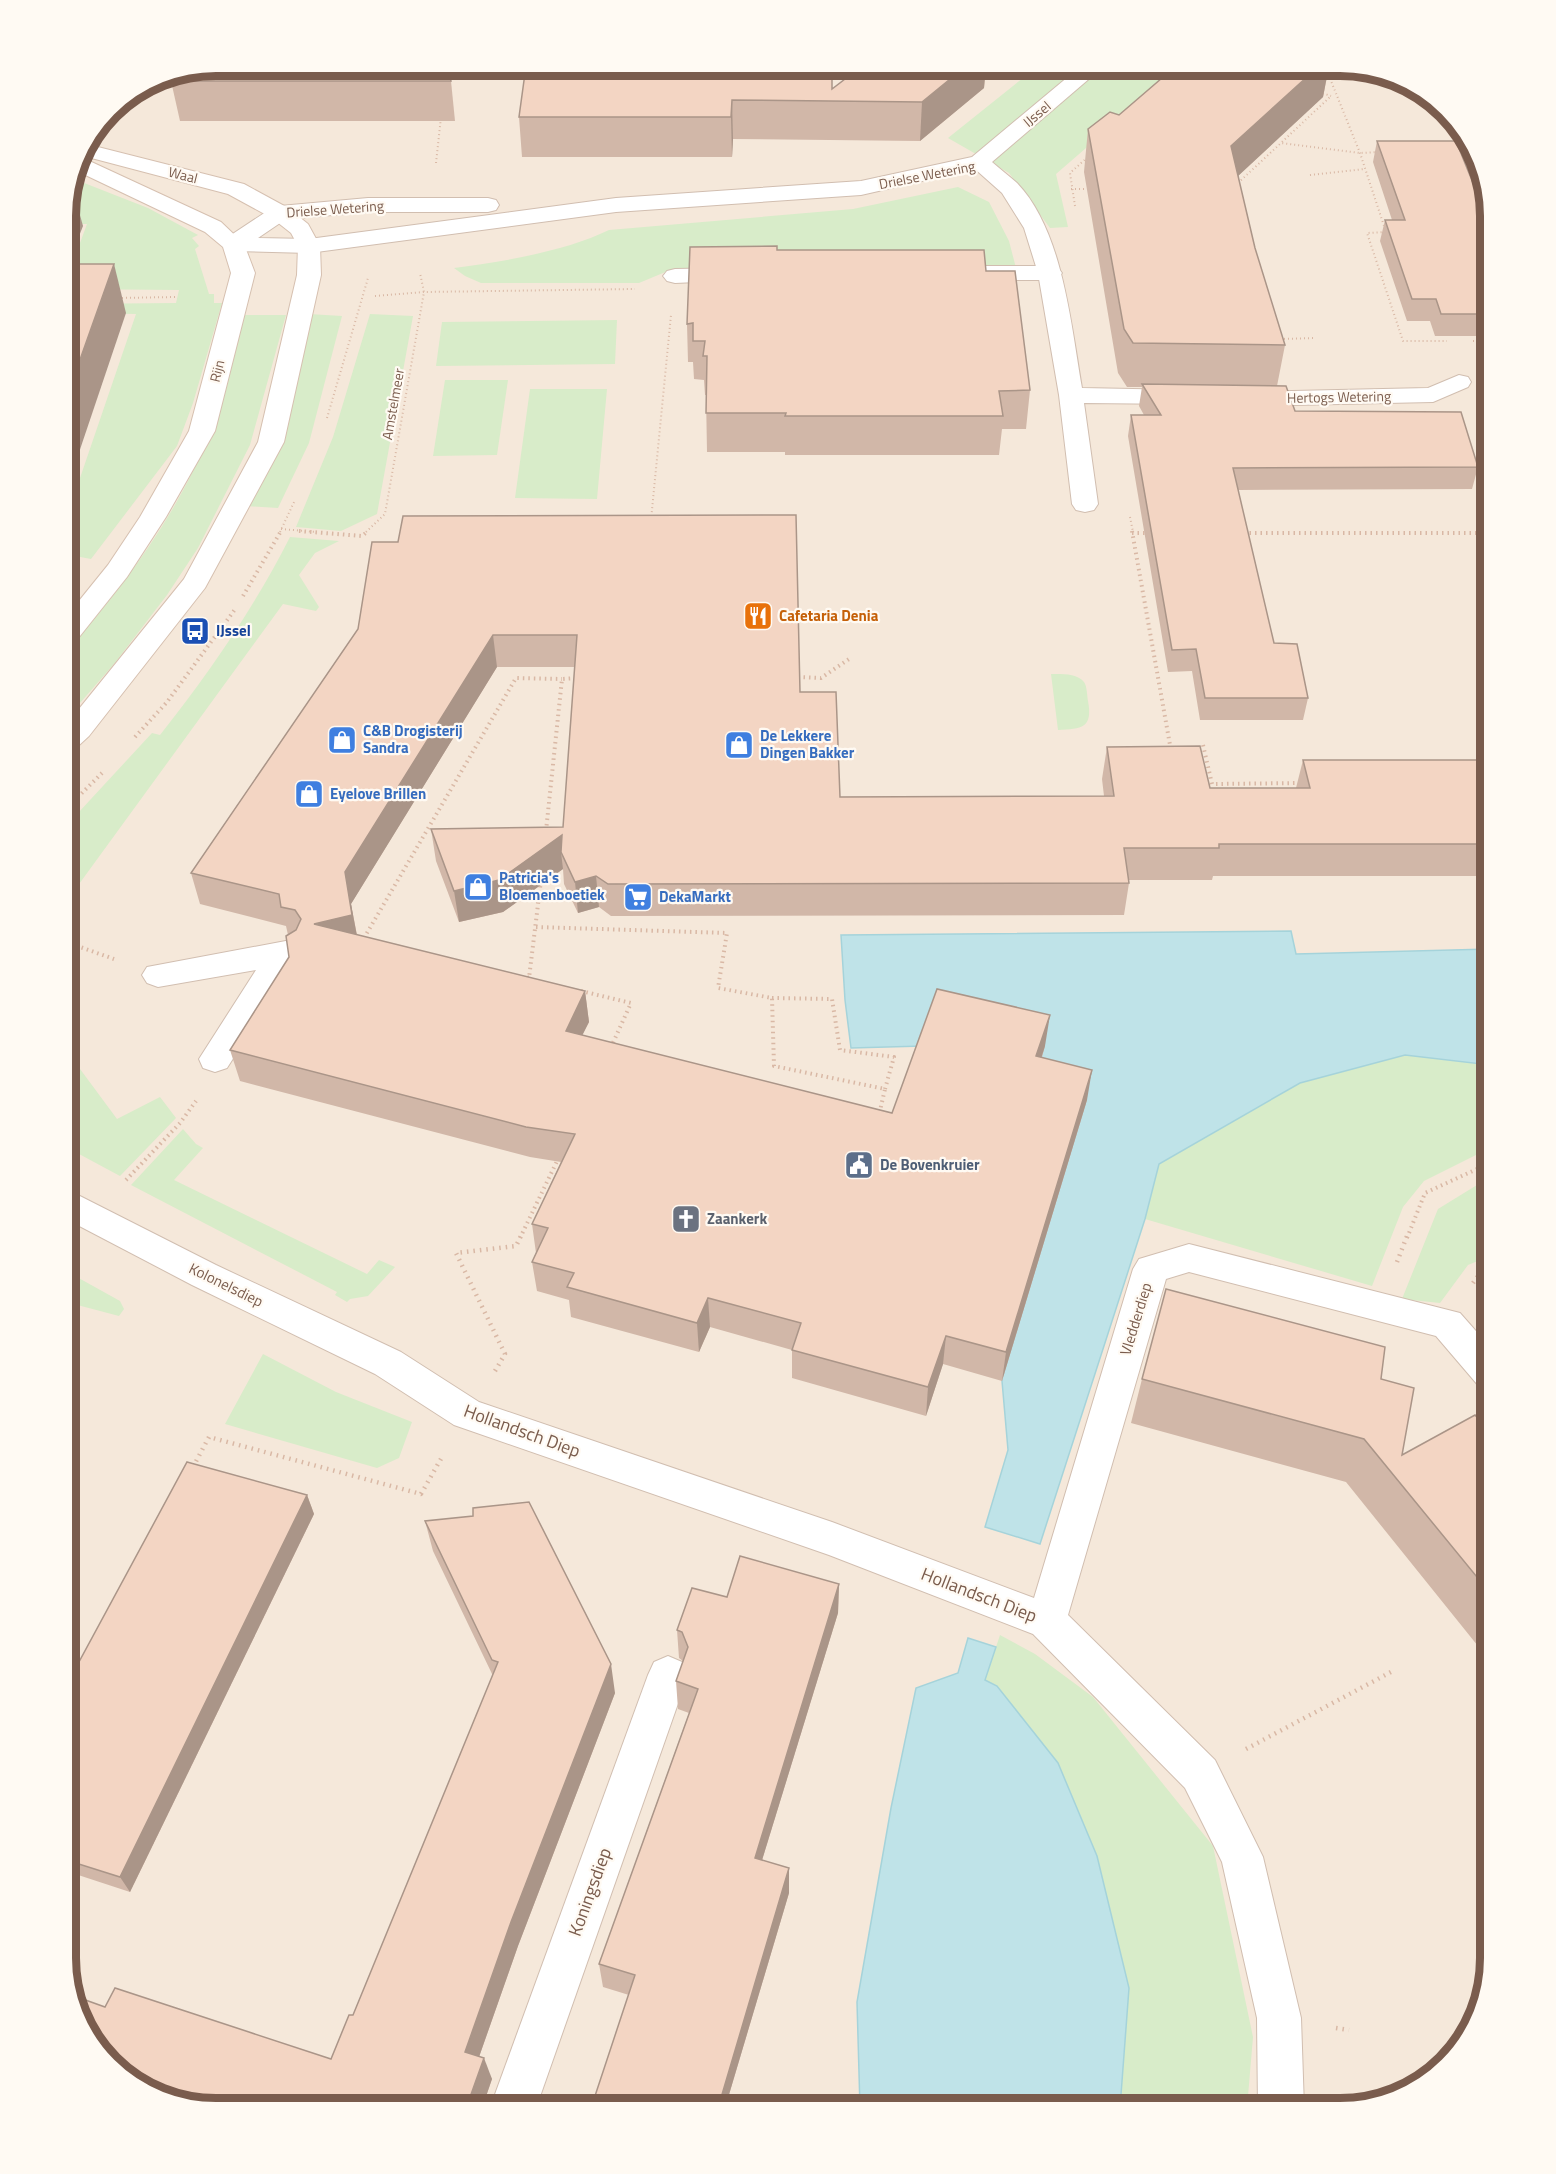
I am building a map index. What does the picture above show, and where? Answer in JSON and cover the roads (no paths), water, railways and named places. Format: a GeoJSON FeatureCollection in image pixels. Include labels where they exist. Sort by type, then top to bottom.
{"type":"FeatureCollection","features":[{"type":"Feature","properties":{"kind":"street","name":"IJssel"},"geometry":{"type":"LineString","coordinates":[[979,162],[1081,77]]}},
{"type":"Feature","properties":{"kind":"street","name":"Waal"},"geometry":{"type":"LineString","coordinates":[[93,152],[236,189],[280,213]]}},
{"type":"Feature","properties":{"kind":"street","name":"Drielse Wetering"},"geometry":{"type":"LineString","coordinates":[[233,244],[280,213],[368,205],[616,205],[861,189],[979,162],[1010,189],[1035,228],[1050,273],[1071,395],[1085,504]]}},
{"type":"Feature","properties":{"kind":"street"},"geometry":{"type":"LineString","coordinates":[[86,167],[213,227],[233,244]]}},
{"type":"Feature","properties":{"kind":"street","name":"Drielse Wetering"},"geometry":{"type":"LineString","coordinates":[[233,244],[309,246],[616,205]]}},
{"type":"Feature","properties":{"kind":"street"},"geometry":{"type":"LineString","coordinates":[[77,731],[196,582],[271,442],[309,275],[309,246],[300,230],[280,213]]}},
{"type":"Feature","properties":{"kind":"street","name":"Rijn"},"geometry":{"type":"LineString","coordinates":[[77,622],[118,571],[153,517],[202,431],[243,273],[233,244]]}},
{"type":"Feature","properties":{"kind":"street"},"geometry":{"type":"LineString","coordinates":[[946,273],[1050,273]]}},
{"type":"Feature","properties":{"kind":"street"},"geometry":{"type":"LineString","coordinates":[[675,276],[758,275]]}},
{"type":"Feature","properties":{"kind":"street","name":"Hertogs Wetering"},"geometry":{"type":"LineString","coordinates":[[1071,395],[1213,398],[1432,395],[1459,382]]}},
{"type":"Feature","properties":{"kind":"street"},"geometry":{"type":"LineString","coordinates":[[158,975],[287,953],[215,1059]]}},
{"type":"Feature","properties":{"kind":"street","name":"Kolonelsdiep"},"geometry":{"type":"LineString","coordinates":[[76,1208],[204,1275],[388,1363]]}},
{"type":"Feature","properties":{"kind":"street","name":"Vledderdiep"},"geometry":{"type":"LineString","coordinates":[[1047,1621],[1151,1269],[1189,1258],[1448,1324],[1480,1361]]}},
{"type":"Feature","properties":{"kind":"street","name":"Hollandsch Diep"},"geometry":{"type":"LineString","coordinates":[[388,1363],[467,1414],[832,1539],[1047,1621],[1200,1774],[1242,1857],[1280,2018],[1281,2098]]}},
{"type":"Feature","properties":{"kind":"street","name":"Koningsdiep"},"geometry":{"type":"LineString","coordinates":[[517,2097],[668,1675]]}},
{"type":"Feature","properties":{"kind":"water"},"geometry":{"type":"Polygon","coordinates":[[[1291,931],[1296,954],[1480,949],[1480,1064],[1405,1055],[1300,1083],[1159,1164],[1145,1219],[1040,1544],[985,1527],[1008,1450],[1002,1381],[923,1046],[851,1048],[841,935],[1291,931]]]}},
{"type":"Feature","properties":{"kind":"water"},"geometry":{"type":"Polygon","coordinates":[[[968,1638],[996,1647],[985,1680],[997,1686],[1058,1763],[1097,1856],[1129,1988],[1121,2098],[860,2098],[857,2002],[891,1808],[916,1688],[958,1673],[968,1638]]]}},
{"type":"Feature","properties":{"kind":"place","name":"Cafetaria Denia"},"geometry":{"type":"Point","coordinates":[758,616]}},
{"type":"Feature","properties":{"kind":"place","name":"IJssel"},"geometry":{"type":"Point","coordinates":[195,631]}},
{"type":"Feature","properties":{"kind":"place","name":"C&B Drogisterij Sandra"},"geometry":{"type":"Point","coordinates":[342,740]}},
{"type":"Feature","properties":{"kind":"place","name":"De Lekkere Dingen Bakker"},"geometry":{"type":"Point","coordinates":[739,745]}},
{"type":"Feature","properties":{"kind":"place","name":"Eyelove Brillen"},"geometry":{"type":"Point","coordinates":[309,794]}},
{"type":"Feature","properties":{"kind":"place","name":"Patricia's Bloemenboetiek"},"geometry":{"type":"Point","coordinates":[478,887]}},
{"type":"Feature","properties":{"kind":"place","name":"DekaMarkt"},"geometry":{"type":"Point","coordinates":[638,897]}},
{"type":"Feature","properties":{"kind":"place","name":"De Bovenkruier"},"geometry":{"type":"Point","coordinates":[859,1165]}},
{"type":"Feature","properties":{"kind":"place","name":"Zaankerk"},"geometry":{"type":"Point","coordinates":[686,1219]}}]}
